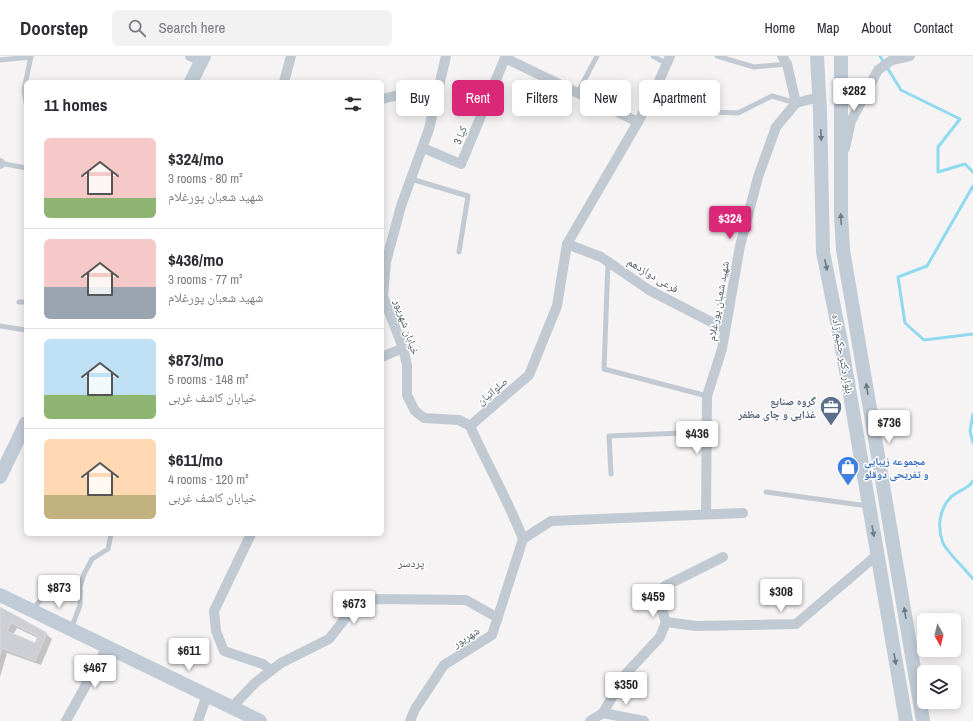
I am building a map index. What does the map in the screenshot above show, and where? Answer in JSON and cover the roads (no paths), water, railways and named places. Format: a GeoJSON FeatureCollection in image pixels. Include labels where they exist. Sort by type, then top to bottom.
{"type":"FeatureCollection","features":[{"type":"Feature","properties":{"kind":"main road","name":"بلوار دکتر حکیم زاده"},"geometry":{"type":"LineString","coordinates":[[817,56],[820,96],[823,252],[843,352],[906,721]]}},
{"type":"Feature","properties":{"kind":"main road","name":"بلوار دکتر حکیم زاده"},"geometry":{"type":"LineString","coordinates":[[841,56],[841,215],[843,250],[923,721]]}},
{"type":"Feature","properties":{"kind":"main road"},"geometry":{"type":"LineString","coordinates":[[192,80],[198,58]]}},
{"type":"Feature","properties":{"kind":"main road"},"geometry":{"type":"LineString","coordinates":[[843,352],[860,350]]}},
{"type":"Feature","properties":{"kind":"main road"},"geometry":{"type":"LineString","coordinates":[[0,477],[24,428]]}},
{"type":"Feature","properties":{"kind":"main road"},"geometry":{"type":"LineString","coordinates":[[869,506],[887,503]]}},
{"type":"Feature","properties":{"kind":"main road"},"geometry":{"type":"LineString","coordinates":[[0,595],[260,721]]}},
{"type":"Feature","properties":{"kind":"street"},"geometry":{"type":"LineString","coordinates":[[285,80],[291,56]]}},
{"type":"Feature","properties":{"kind":"street","name":"خیابان شهریور"},"geometry":{"type":"LineString","coordinates":[[440,80],[446,56]]}},
{"type":"Feature","properties":{"kind":"street"},"geometry":{"type":"LineString","coordinates":[[841,168],[851,121],[878,70],[892,60],[910,56]]}},
{"type":"Feature","properties":{"kind":"street","name":"کیا 3"},"geometry":{"type":"LineString","coordinates":[[423,148],[461,164],[505,58],[638,122]]}},
{"type":"Feature","properties":{"kind":"street","name":"صلواتیان"},"geometry":{"type":"LineString","coordinates":[[659,80],[668,60]]}},
{"type":"Feature","properties":{"kind":"street"},"geometry":{"type":"LineString","coordinates":[[785,60],[796,103],[820,96]]}},
{"type":"Feature","properties":{"kind":"street"},"geometry":{"type":"LineString","coordinates":[[384,98],[396,95]]}},
{"type":"Feature","properties":{"kind":"street","name":"شهید شعبان پورغلام"},"geometry":{"type":"LineString","coordinates":[[706,514],[708,432],[707,396],[722,349],[740,246],[758,177],[776,128],[796,103]]}},
{"type":"Feature","properties":{"kind":"street","name":"خیابان شهریور"},"geometry":{"type":"LineString","coordinates":[[384,285],[386,262],[401,206],[423,148],[431,116]]}},
{"type":"Feature","properties":{"kind":"street","name":"صلواتیان"},"geometry":{"type":"LineString","coordinates":[[470,426],[529,375],[557,306],[567,244],[641,116]]}},
{"type":"Feature","properties":{"kind":"street","name":"فرعی دوازدهم"},"geometry":{"type":"LineString","coordinates":[[567,244],[601,257],[649,290],[725,328]]}},
{"type":"Feature","properties":{"kind":"street","name":"خیابان شهریور"},"geometry":{"type":"LineString","coordinates":[[384,299],[403,348],[407,365],[407,395],[415,411],[424,418],[459,420],[470,426]]}},
{"type":"Feature","properties":{"kind":"street"},"geometry":{"type":"LineString","coordinates":[[384,356],[403,348]]}},
{"type":"Feature","properties":{"kind":"street"},"geometry":{"type":"LineString","coordinates":[[470,426],[481,452],[512,509],[523,539],[551,521],[743,513]]}},
{"type":"Feature","properties":{"kind":"street"},"geometry":{"type":"LineString","coordinates":[[250,536],[214,612],[216,631],[224,651],[263,664],[271,670]]}},
{"type":"Feature","properties":{"kind":"street","name":"شهریور"},"geometry":{"type":"LineString","coordinates":[[410,721],[415,709],[444,665],[492,635],[523,539]]}},
{"type":"Feature","properties":{"kind":"street"},"geometry":{"type":"LineString","coordinates":[[666,622],[696,626],[796,624],[877,555]]}},
{"type":"Feature","properties":{"kind":"street"},"geometry":{"type":"LineString","coordinates":[[590,721],[603,713],[624,676],[660,637],[666,622],[659,602],[665,586],[723,557]]}},
{"type":"Feature","properties":{"kind":"street"},"geometry":{"type":"LineString","coordinates":[[232,707],[256,682],[271,670],[281,663],[329,639],[355,606],[377,599],[466,600],[498,618]]}},
{"type":"Feature","properties":{"kind":"street"},"geometry":{"type":"LineString","coordinates":[[66,721],[107,647]]}},
{"type":"Feature","properties":{"kind":"street"},"geometry":{"type":"LineString","coordinates":[[198,721],[207,695]]}},
{"type":"Feature","properties":{"kind":"street"},"geometry":{"type":"LineString","coordinates":[[603,713],[644,721]]}},
{"type":"Feature","properties":{"kind":"lane"},"geometry":{"type":"LineString","coordinates":[[0,60],[31,56],[26,80]]}},
{"type":"Feature","properties":{"kind":"lane"},"geometry":{"type":"LineString","coordinates":[[578,92],[597,56]]}},
{"type":"Feature","properties":{"kind":"lane"},"geometry":{"type":"LineString","coordinates":[[653,56],[668,60]]}},
{"type":"Feature","properties":{"kind":"lane"},"geometry":{"type":"LineString","coordinates":[[717,56],[754,67],[785,60]]}},
{"type":"Feature","properties":{"kind":"lane"},"geometry":{"type":"LineString","coordinates":[[720,112],[738,113],[772,96],[796,103]]}},
{"type":"Feature","properties":{"kind":"lane"},"geometry":{"type":"LineString","coordinates":[[0,163],[24,168]]}},
{"type":"Feature","properties":{"kind":"lane"},"geometry":{"type":"LineString","coordinates":[[411,179],[468,196],[460,252]]}},
{"type":"Feature","properties":{"kind":"lane"},"geometry":{"type":"LineString","coordinates":[[608,262],[604,369],[707,396]]}},
{"type":"Feature","properties":{"kind":"lane"},"geometry":{"type":"LineString","coordinates":[[19,302],[24,302]]}},
{"type":"Feature","properties":{"kind":"lane"},"geometry":{"type":"LineString","coordinates":[[0,326],[24,330]]}},
{"type":"Feature","properties":{"kind":"lane"},"geometry":{"type":"LineString","coordinates":[[611,474],[609,436],[708,432]]}},
{"type":"Feature","properties":{"kind":"lane"},"geometry":{"type":"LineString","coordinates":[[766,492],[869,506]]}},
{"type":"Feature","properties":{"kind":"lane"},"geometry":{"type":"LineString","coordinates":[[71,629],[80,605],[80,587],[84,574],[92,559],[108,549],[111,536]]}},
{"type":"Feature","properties":{"kind":"lane"},"geometry":{"type":"LineString","coordinates":[[32,610],[52,587]]}},
{"type":"Feature","properties":{"kind":"waterway"},"geometry":{"type":"LineString","coordinates":[[880,56],[901,90],[960,119],[938,147],[938,172],[965,164],[973,172]]}},
{"type":"Feature","properties":{"kind":"waterway"},"geometry":{"type":"LineString","coordinates":[[973,186],[927,266],[898,277],[905,323],[924,340],[973,334]]}},
{"type":"Feature","properties":{"kind":"waterway"},"geometry":{"type":"LineString","coordinates":[[973,414],[970,431],[973,443]]}},
{"type":"Feature","properties":{"kind":"waterway"},"geometry":{"type":"LineString","coordinates":[[973,481],[971,484],[951,497],[944,507],[940,519],[941,537],[945,547],[973,579]]}},
{"type":"Feature","properties":{"kind":"place","name":"گروه صنایع غذایی و چای مظفر"},"geometry":{"type":"Point","coordinates":[831,426]}},
{"type":"Feature","properties":{"kind":"place","name":"مجموعه زیبایی و تفریحی دوقلو"},"geometry":{"type":"Point","coordinates":[848,486]}},
{"type":"Feature","properties":{"kind":"district","name":"پردسر"},"geometry":{"type":"Point","coordinates":[411,563]}}]}
